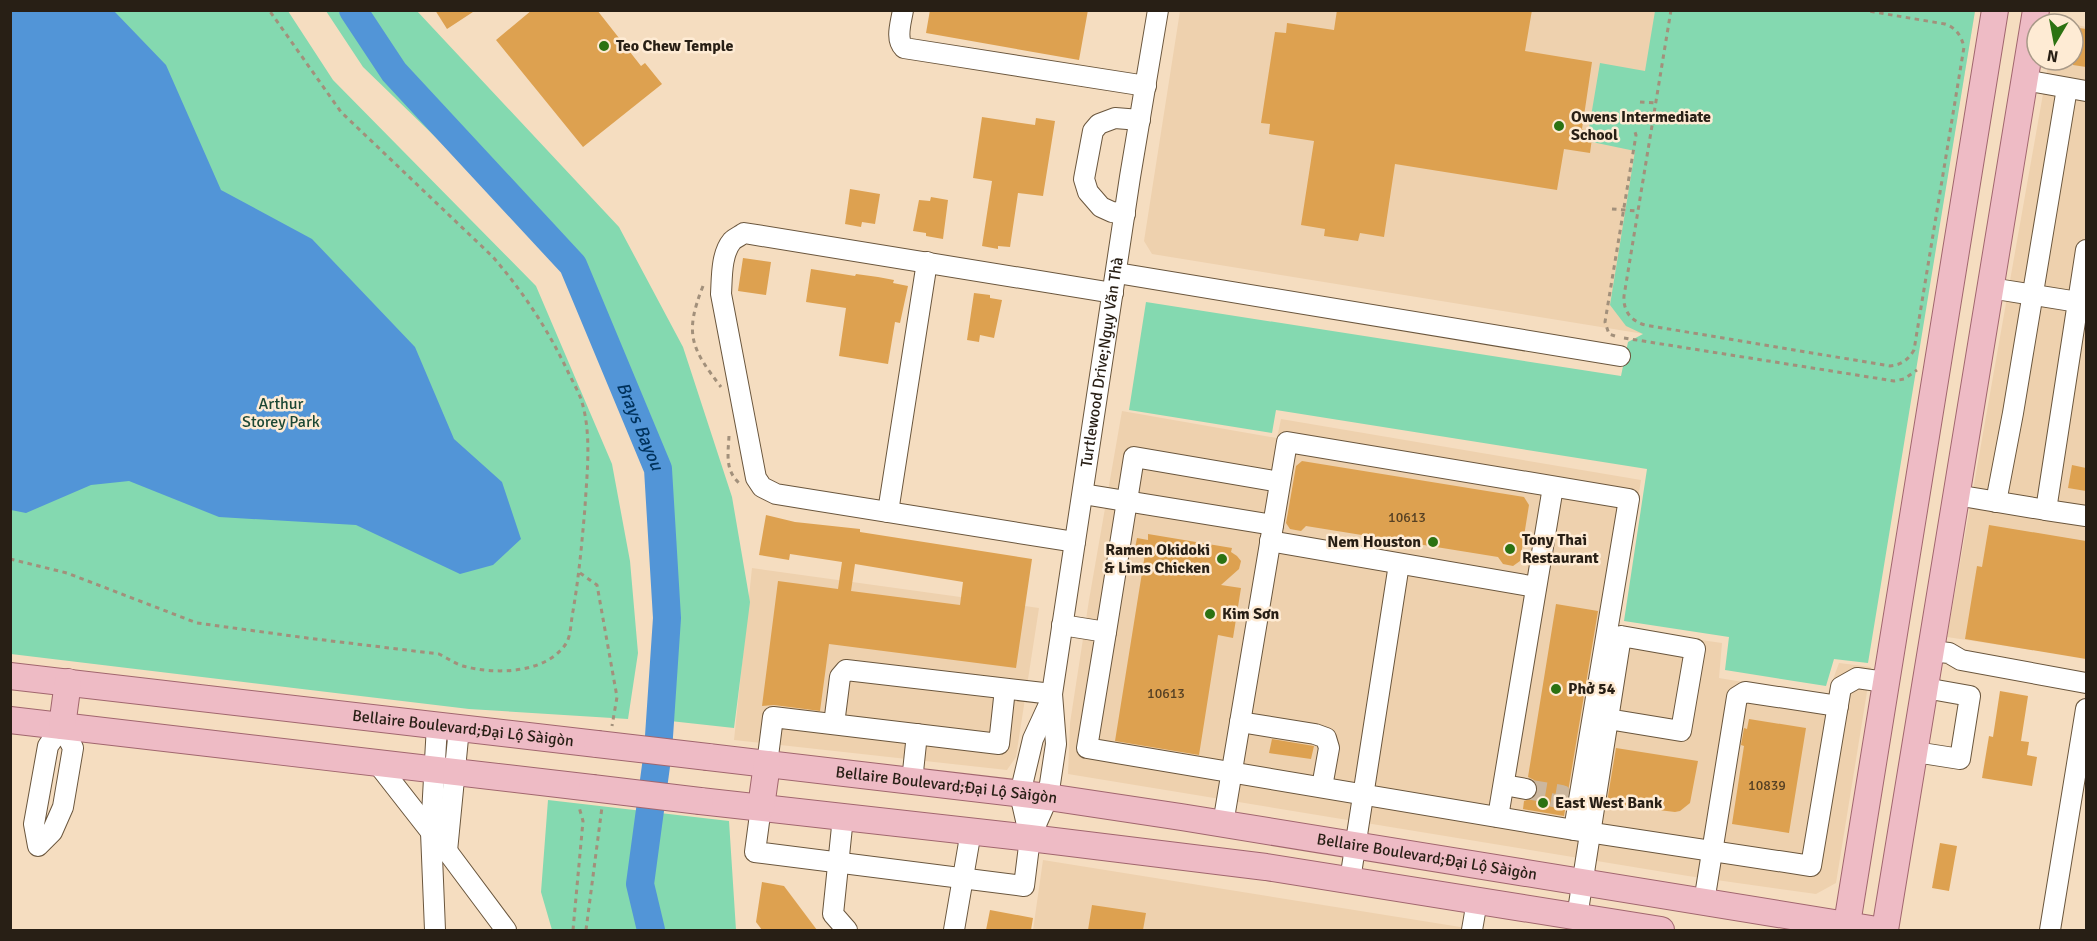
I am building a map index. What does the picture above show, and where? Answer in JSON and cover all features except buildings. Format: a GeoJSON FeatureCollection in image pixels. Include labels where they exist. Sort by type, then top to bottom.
{"type":"FeatureCollection","features":[{"type":"Feature","properties":{"kind":"main road"},"geometry":{"type":"LineString","coordinates":[[1846,928],[1995,10]]}},
{"type":"Feature","properties":{"kind":"main road"},"geometry":{"type":"LineString","coordinates":[[1885,930],[2036,10]]}},
{"type":"Feature","properties":{"kind":"main road"},"geometry":{"type":"LineString","coordinates":[[1951,282],[1990,288]]}},
{"type":"Feature","properties":{"kind":"main road","name":"Bellaire Boulevard;Đại Lộ Sàigòn"},"geometry":{"type":"LineString","coordinates":[[10,676],[1048,797],[1704,902],[1846,928],[1876,930]]}},
{"type":"Feature","properties":{"kind":"main road"},"geometry":{"type":"LineString","coordinates":[[62,726],[68,682]]}},
{"type":"Feature","properties":{"kind":"main road"},"geometry":{"type":"LineString","coordinates":[[1885,682],[1925,688]]}},
{"type":"Feature","properties":{"kind":"main road"},"geometry":{"type":"LineString","coordinates":[[10,720],[1266,867],[1576,917],[1621,927],[1661,930]]}},
{"type":"Feature","properties":{"kind":"main road"},"geometry":{"type":"LineString","coordinates":[[761,807],[767,764]]}},
{"type":"Feature","properties":{"kind":"street"},"geometry":{"type":"LineString","coordinates":[[903,10],[899,39],[904,48],[1146,86]]}},
{"type":"Feature","properties":{"kind":"street","name":"Turtlewood Drive;Ngụy Văn Thà"},"geometry":{"type":"LineString","coordinates":[[1030,838],[1020,794],[1033,739],[1051,697],[1157,17]]}},
{"type":"Feature","properties":{"kind":"street"},"geometry":{"type":"LineString","coordinates":[[1996,502],[2033,295],[2077,89],[2024,80]]}},
{"type":"Feature","properties":{"kind":"street"},"geometry":{"type":"LineString","coordinates":[[1125,214],[1101,207],[1088,192],[1084,179],[1093,131],[1099,123],[1115,118],[1140,120]]}},
{"type":"Feature","properties":{"kind":"street"},"geometry":{"type":"LineString","coordinates":[[1075,542],[776,494],[762,487],[756,478],[721,294],[722,274],[727,250],[732,240],[744,233],[1113,293]]}},
{"type":"Feature","properties":{"kind":"street"},"geometry":{"type":"LineString","coordinates":[[2046,510],[2086,250]]}},
{"type":"Feature","properties":{"kind":"street"},"geometry":{"type":"LineString","coordinates":[[888,512],[927,262]]}},
{"type":"Feature","properties":{"kind":"street"},"geometry":{"type":"LineString","coordinates":[[1117,273],[1620,356]]}},
{"type":"Feature","properties":{"kind":"street"},"geometry":{"type":"LineString","coordinates":[[1990,288],[2078,302]]}},
{"type":"Feature","properties":{"kind":"street"},"geometry":{"type":"LineString","coordinates":[[1223,824],[1287,442],[1629,499],[1570,826],[1582,882],[1576,917]]}},
{"type":"Feature","properties":{"kind":"street"},"geometry":{"type":"LineString","coordinates":[[1280,482],[1134,457],[1087,748],[1498,817],[1570,826],[1812,866],[1841,687],[1857,678],[1885,682]]}},
{"type":"Feature","properties":{"kind":"street"},"geometry":{"type":"LineString","coordinates":[[1498,817],[1553,487]]}},
{"type":"Feature","properties":{"kind":"street"},"geometry":{"type":"LineString","coordinates":[[1083,494],[1127,501],[1400,564],[1536,587]]}},
{"type":"Feature","properties":{"kind":"street"},"geometry":{"type":"LineString","coordinates":[[1956,495],[2086,516]]}},
{"type":"Feature","properties":{"kind":"street"},"geometry":{"type":"LineString","coordinates":[[1350,880],[1400,564]]}},
{"type":"Feature","properties":{"kind":"street"},"geometry":{"type":"LineString","coordinates":[[1062,625],[1106,632]]}},
{"type":"Feature","properties":{"kind":"street"},"geometry":{"type":"LineString","coordinates":[[1570,826],[1608,718],[1621,636],[1695,650],[1681,731],[1608,718]]}},
{"type":"Feature","properties":{"kind":"street"},"geometry":{"type":"LineString","coordinates":[[1931,651],[1949,652],[1961,660],[2086,682]]}},
{"type":"Feature","properties":{"kind":"street"},"geometry":{"type":"LineString","coordinates":[[834,724],[840,677],[846,670],[1005,689],[1051,697]]}},
{"type":"Feature","properties":{"kind":"street"},"geometry":{"type":"LineString","coordinates":[[1915,752],[1960,759],[1970,696],[1925,688]]}},
{"type":"Feature","properties":{"kind":"street"},"geometry":{"type":"LineString","coordinates":[[767,764],[773,717],[999,744],[1005,689]]}},
{"type":"Feature","properties":{"kind":"street"},"geometry":{"type":"LineString","coordinates":[[1704,902],[1737,697],[1745,692],[1838,706]]}},
{"type":"Feature","properties":{"kind":"street","name":"Turtlewood Drive;Ngụy Văn Thà"},"geometry":{"type":"LineString","coordinates":[[1030,838],[1048,797],[1056,744],[1051,697]]}},
{"type":"Feature","properties":{"kind":"street"},"geometry":{"type":"LineString","coordinates":[[2050,930],[2086,709]]}},
{"type":"Feature","properties":{"kind":"street"},"geometry":{"type":"LineString","coordinates":[[1240,722],[1315,734],[1326,738],[1329,748],[1322,787]]}},
{"type":"Feature","properties":{"kind":"street"},"geometry":{"type":"LineString","coordinates":[[62,726],[73,748],[65,793],[59,819],[52,832],[38,846],[34,824],[48,746],[62,726]]}},
{"type":"Feature","properties":{"kind":"street"},"geometry":{"type":"LineString","coordinates":[[435,930],[431,832],[444,771],[448,726]]}},
{"type":"Feature","properties":{"kind":"street"},"geometry":{"type":"LineString","coordinates":[[912,781],[917,734]]}},
{"type":"Feature","properties":{"kind":"street"},"geometry":{"type":"LineString","coordinates":[[377,763],[447,850],[506,930]]}},
{"type":"Feature","properties":{"kind":"street"},"geometry":{"type":"LineString","coordinates":[[444,771],[447,850]]}},
{"type":"Feature","properties":{"kind":"street"},"geometry":{"type":"LineString","coordinates":[[1504,785],[1526,789]]}},
{"type":"Feature","properties":{"kind":"street"},"geometry":{"type":"LineString","coordinates":[[40,788],[65,793]]}},
{"type":"Feature","properties":{"kind":"street"},"geometry":{"type":"LineString","coordinates":[[761,807],[755,852],[963,879],[1024,886],[1030,838]]}},
{"type":"Feature","properties":{"kind":"street"},"geometry":{"type":"LineString","coordinates":[[843,817],[833,914],[847,930]]}},
{"type":"Feature","properties":{"kind":"street"},"geometry":{"type":"LineString","coordinates":[[954,930],[971,831]]}},
{"type":"Feature","properties":{"kind":"street"},"geometry":{"type":"LineString","coordinates":[[1472,930],[1477,901]]}},
{"type":"Feature","properties":{"kind":"path"},"geometry":{"type":"LineString","coordinates":[[10,559],[67,573],[197,622],[285,636],[439,654],[455,663],[482,669],[516,670],[538,666],[551,660],[568,641],[580,573],[588,459],[581,399],[573,381],[548,333],[508,275],[493,257],[341,112],[269,10]]}},
{"type":"Feature","properties":{"kind":"path"},"geometry":{"type":"LineString","coordinates":[[1671,10],[1624,303],[1629,315],[1639,324],[1890,366],[1907,360],[1914,350],[1964,47],[1956,30],[1945,24],[1862,10]]}},
{"type":"Feature","properties":{"kind":"path"},"geometry":{"type":"LineString","coordinates":[[1640,102],[1656,103]]}},
{"type":"Feature","properties":{"kind":"path"},"geometry":{"type":"LineString","coordinates":[[1635,132],[1605,322],[1609,334],[1894,381],[1904,379],[1923,366]]}},
{"type":"Feature","properties":{"kind":"path"},"geometry":{"type":"LineString","coordinates":[[1612,209],[1638,211]]}},
{"type":"Feature","properties":{"kind":"path"},"geometry":{"type":"LineString","coordinates":[[722,274],[711,272],[706,278],[696,302],[692,332],[694,347],[726,394]]}},
{"type":"Feature","properties":{"kind":"path"},"geometry":{"type":"LineString","coordinates":[[730,429],[729,467],[732,476],[740,484]]}},
{"type":"Feature","properties":{"kind":"path"},"geometry":{"type":"LineString","coordinates":[[573,930],[583,821],[578,801],[585,788]]}},
{"type":"Feature","properties":{"kind":"shaded area","name":"Owens Intermediate School"},"geometry":{"type":"Polygon","coordinates":[[[1180,11],[1975,11],[1918,354],[1911,366],[1644,334],[1152,254],[1144,241],[1180,11]]]}},
{"type":"Feature","properties":{"kind":"shaded area"},"geometry":{"type":"Polygon","coordinates":[[[2085,27],[2086,658],[1947,637],[2047,72],[2085,72],[2085,27]]]}},
{"type":"Feature","properties":{"kind":"shaded area"},"geometry":{"type":"Polygon","coordinates":[[[1122,411],[1277,438],[1281,419],[1641,480],[1617,628],[1722,643],[1719,678],[1827,696],[1839,663],[1871,667],[1836,883],[1816,894],[1688,876],[1068,774],[1070,723],[1122,411]]]}},
{"type":"Feature","properties":{"kind":"shaded area"},"geometry":{"type":"Polygon","coordinates":[[[752,568],[1039,608],[1016,757],[1007,770],[734,740],[752,568]]]}},
{"type":"Feature","properties":{"kind":"shaded area"},"geometry":{"type":"Polygon","coordinates":[[[1043,860],[1479,930],[1033,930],[1043,860]]]}},
{"type":"Feature","properties":{"kind":"green space","name":"Arthur Storey Park"},"geometry":{"type":"Polygon","coordinates":[[[11,11],[288,11],[333,80],[536,286],[612,464],[630,561],[638,653],[628,719],[469,709],[11,654],[11,11]]]}},
{"type":"Feature","properties":{"kind":"green space"},"geometry":{"type":"Polygon","coordinates":[[[326,11],[417,11],[619,227],[683,347],[732,497],[750,602],[734,728],[661,720],[668,684],[667,576],[648,471],[572,282],[519,218],[363,67],[326,11]]]}},
{"type":"Feature","properties":{"kind":"green space"},"geometry":{"type":"Polygon","coordinates":[[[1655,11],[1975,11],[1868,663],[1834,659],[1826,686],[1725,670],[1729,637],[1624,621],[1647,469],[1276,410],[1272,433],[1129,410],[1146,302],[1621,376],[1628,342],[1643,334],[1626,326],[1610,305],[1635,151],[1592,142],[1593,131],[1589,128],[1600,63],[1645,71],[1655,11]]]}},
{"type":"Feature","properties":{"kind":"green space"},"geometry":{"type":"Polygon","coordinates":[[[548,800],[729,821],[736,930],[552,930],[541,892],[548,800]]]}},
{"type":"Feature","properties":{"kind":"water"},"geometry":{"type":"Polygon","coordinates":[[[11,10],[114,11],[166,65],[221,190],[312,239],[415,347],[454,439],[502,482],[521,539],[493,565],[460,574],[356,525],[219,517],[129,481],[91,485],[26,513],[11,510],[11,10]]]}},
{"type":"Feature","properties":{"kind":"waterway","name":"Brays Bayou"},"geometry":{"type":"LineString","coordinates":[[353,10],[394,72],[573,265],[658,469],[667,618],[658,751],[640,884],[651,930]]}},
{"type":"Feature","properties":{"kind":"tunnel"},"geometry":{"type":"LineString","coordinates":[[1526,789],[1562,795],[1558,817]]}},
{"type":"Feature","properties":{"kind":"place","name":"Teo Chew Temple"},"geometry":{"type":"Point","coordinates":[604,46]}},
{"type":"Feature","properties":{"kind":"place","name":"Owens Intermediate School"},"geometry":{"type":"Point","coordinates":[1559,126]}},
{"type":"Feature","properties":{"kind":"place","name":"Nem Houston"},"geometry":{"type":"Point","coordinates":[1433,542]}},
{"type":"Feature","properties":{"kind":"place","name":"Tony Thai Restaurant"},"geometry":{"type":"Point","coordinates":[1510,549]}},
{"type":"Feature","properties":{"kind":"place","name":"Ramen Okidoki & Lims Chicken"},"geometry":{"type":"Point","coordinates":[1222,559]}},
{"type":"Feature","properties":{"kind":"place","name":"Kim Sơn"},"geometry":{"type":"Point","coordinates":[1210,614]}},
{"type":"Feature","properties":{"kind":"place","name":"Phở 54"},"geometry":{"type":"Point","coordinates":[1556,689]}},
{"type":"Feature","properties":{"kind":"place","name":"East West Bank"},"geometry":{"type":"Point","coordinates":[1543,803]}}]}
